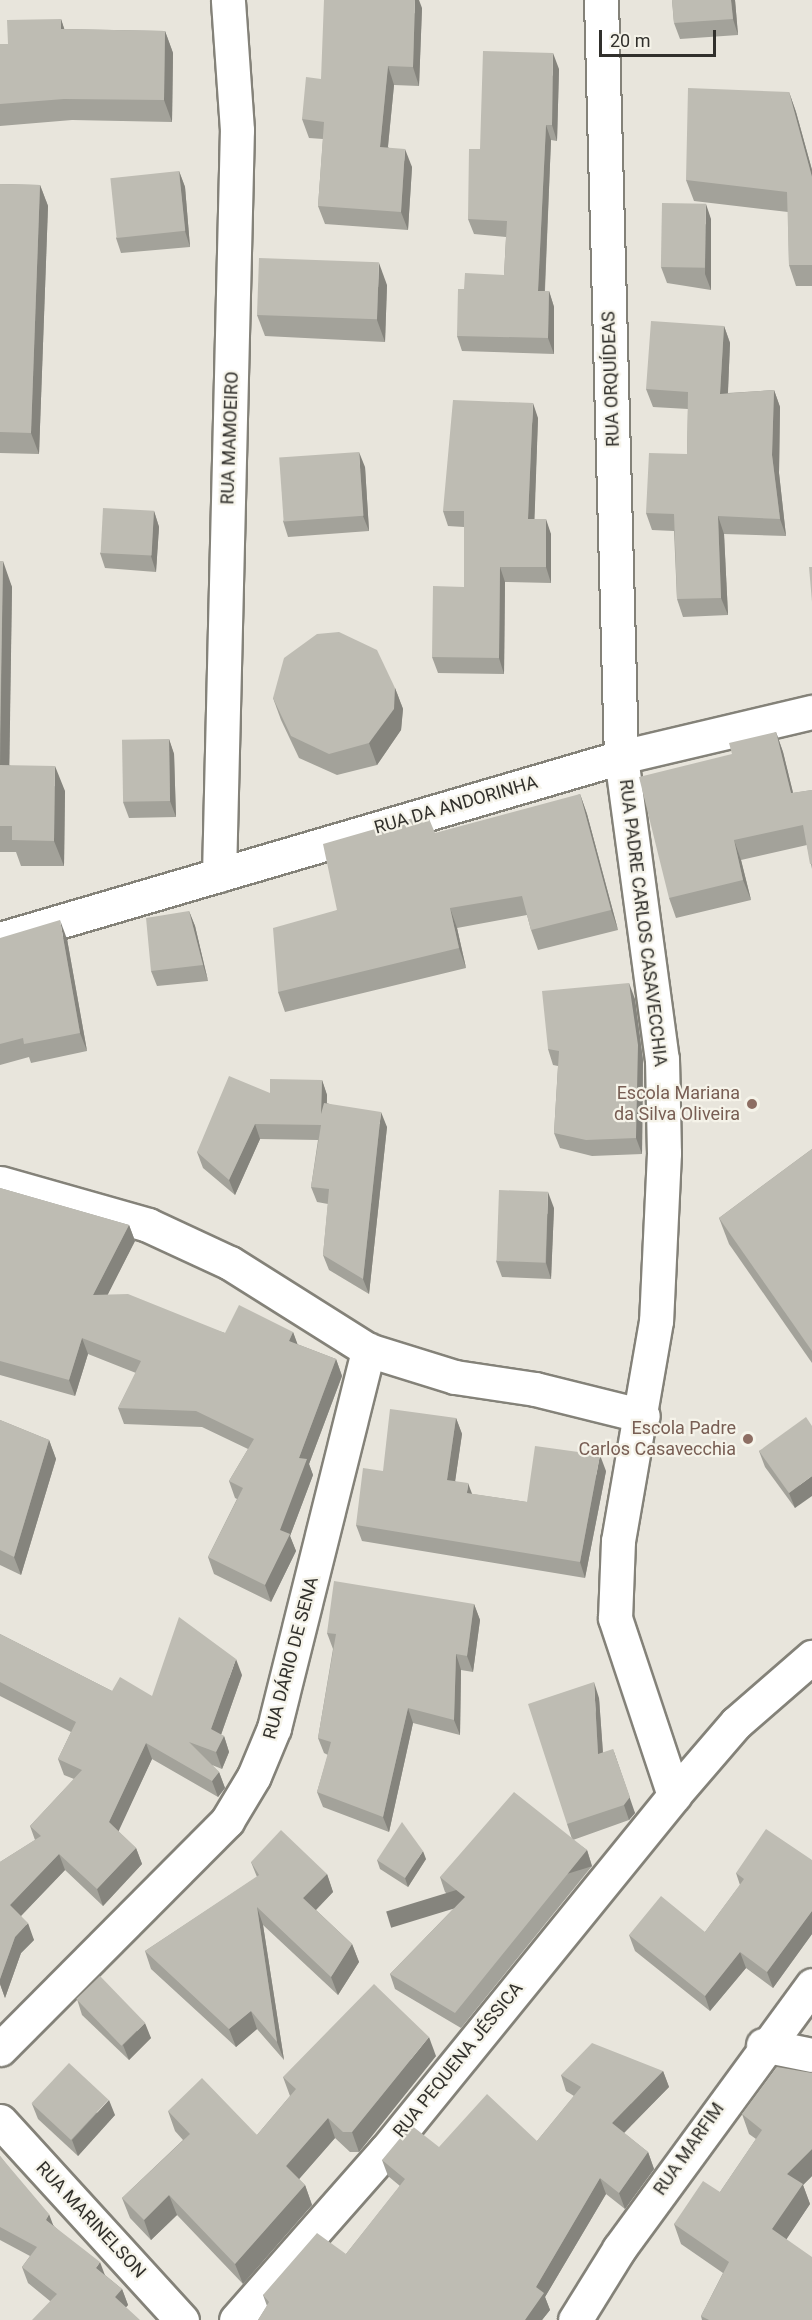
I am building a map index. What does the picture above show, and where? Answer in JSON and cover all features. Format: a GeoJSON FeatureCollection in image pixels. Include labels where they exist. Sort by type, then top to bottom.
{"type":"FeatureCollection","features":[{"type":"Feature","properties":{"kind":"street","name":"RUA MAMOEIRO"},"geometry":{"type":"LineString","coordinates":[[219,875],[237,130],[228,0]]}},
{"type":"Feature","properties":{"kind":"street","name":"RUA ORQUÍDEAS"},"geometry":{"type":"LineString","coordinates":[[601,0],[621,757]]}},
{"type":"Feature","properties":{"kind":"street","name":"RUA DA ANDORINHA"},"geometry":{"type":"LineString","coordinates":[[0,939],[621,757],[812,712]]}},
{"type":"Feature","properties":{"kind":"street","name":"RUA PADRE CARLOS CASAVECCHIA"},"geometry":{"type":"LineString","coordinates":[[621,757],[662,1059],[664,1221],[643,1416],[618,1541],[615,1618],[674,1795]]}},
{"type":"Feature","properties":{"kind":"street"},"geometry":{"type":"LineString","coordinates":[[0,1183],[148,1225],[230,1263],[368,1350],[455,1377],[535,1389],[643,1416]]}},
{"type":"Feature","properties":{"kind":"street","name":"RUA DÁRIO DE SENA"},"geometry":{"type":"LineString","coordinates":[[0,2049],[219,1828],[254,1776],[274,1728],[368,1350]]}},
{"type":"Feature","properties":{"kind":"street","name":"RUA PEQUENA JÉSSICA"},"geometry":{"type":"LineString","coordinates":[[236,2320],[386,2150],[674,1795],[736,1723],[812,1657]]}},
{"type":"Feature","properties":{"kind":"street","name":"RUA MARFIM"},"geometry":{"type":"LineString","coordinates":[[575,2320],[763,2045],[812,1985]]}},
{"type":"Feature","properties":{"kind":"street"},"geometry":{"type":"LineString","coordinates":[[763,2045],[812,2055]]}},
{"type":"Feature","properties":{"kind":"street","name":"RUA MARINELSON"},"geometry":{"type":"LineString","coordinates":[[0,2121],[182,2320]]}},
{"type":"Feature","properties":{"kind":"building"},"geometry":{"type":"Polygon","coordinates":[[[324,0],[415,0],[413,67],[388,66],[380,147],[405,149],[401,212],[318,206],[324,122],[302,119],[306,77],[321,79],[324,0]]]}},
{"type":"Feature","properties":{"kind":"building"},"geometry":{"type":"Polygon","coordinates":[[[672,0],[731,0],[733,19],[674,23],[672,0]]]}},
{"type":"Feature","properties":{"kind":"building"},"geometry":{"type":"Polygon","coordinates":[[[61,19],[61,29],[165,31],[164,100],[64,99],[0,104],[0,44],[8,44],[7,20],[61,19]]]}},
{"type":"Feature","properties":{"kind":"building"},"geometry":{"type":"Polygon","coordinates":[[[483,51],[553,53],[552,125],[546,125],[538,291],[549,291],[548,338],[457,336],[458,289],[464,289],[465,273],[504,275],[507,221],[468,219],[469,149],[480,149],[483,51]]]}},
{"type":"Feature","properties":{"kind":"building"},"geometry":{"type":"Polygon","coordinates":[[[688,88],[789,92],[812,177],[812,265],[789,265],[787,192],[686,180],[688,88]]]}},
{"type":"Feature","properties":{"kind":"building"},"geometry":{"type":"Polygon","coordinates":[[[179,171],[185,231],[117,238],[110,178],[179,171]]]}},
{"type":"Feature","properties":{"kind":"building"},"geometry":{"type":"Polygon","coordinates":[[[0,184],[40,185],[31,433],[0,432],[0,184]]]}},
{"type":"Feature","properties":{"kind":"building"},"geometry":{"type":"Polygon","coordinates":[[[662,203],[706,204],[705,268],[661,267],[662,203]]]}},
{"type":"Feature","properties":{"kind":"building"},"geometry":{"type":"Polygon","coordinates":[[[259,258],[379,262],[377,319],[257,315],[259,258]]]}},
{"type":"Feature","properties":{"kind":"building"},"geometry":{"type":"Polygon","coordinates":[[[651,321],[724,326],[720,394],[774,390],[772,455],[780,519],[718,516],[721,598],[677,599],[674,514],[646,513],[649,453],[687,454],[688,392],[646,389],[651,321]]]}},
{"type":"Feature","properties":{"kind":"building"},"geometry":{"type":"Polygon","coordinates":[[[453,400],[533,403],[528,519],[546,519],[546,567],[500,567],[499,658],[432,657],[433,586],[464,587],[464,511],[443,511],[453,400]]]}},
{"type":"Feature","properties":{"kind":"building"},"geometry":{"type":"Polygon","coordinates":[[[359,452],[363,516],[284,521],[279,458],[359,452]]]}},
{"type":"Feature","properties":{"kind":"building"},"geometry":{"type":"Polygon","coordinates":[[[103,508],[154,511],[152,556],[101,553],[103,508]]]}},
{"type":"Feature","properties":{"kind":"building"},"geometry":{"type":"Polygon","coordinates":[[[0,561],[3,561],[0,733],[0,561]]]}},
{"type":"Feature","properties":{"kind":"building"},"geometry":{"type":"Polygon","coordinates":[[[809,567],[812,567],[812,602],[809,567]]]}},
{"type":"Feature","properties":{"kind":"building"},"geometry":{"type":"Polygon","coordinates":[[[339,632],[377,650],[395,688],[394,709],[369,743],[329,754],[291,736],[273,698],[284,658],[317,634],[339,632]]]}},
{"type":"Feature","properties":{"kind":"building"},"geometry":{"type":"Polygon","coordinates":[[[776,732],[791,793],[812,790],[812,864],[810,864],[803,825],[734,840],[743,880],[669,898],[639,777],[732,754],[729,743],[776,732]]]}},
{"type":"Feature","properties":{"kind":"building"},"geometry":{"type":"Polygon","coordinates":[[[169,739],[170,801],[123,802],[122,740],[169,739]]]}},
{"type":"Feature","properties":{"kind":"building"},"geometry":{"type":"Polygon","coordinates":[[[0,765],[55,766],[54,841],[12,840],[12,826],[0,826],[0,765]]]}},
{"type":"Feature","properties":{"kind":"building"},"geometry":{"type":"Polygon","coordinates":[[[580,794],[611,910],[531,930],[522,896],[450,908],[459,948],[278,992],[273,928],[337,910],[323,844],[427,814],[435,833],[580,794]]]}},
{"type":"Feature","properties":{"kind":"building"},"geometry":{"type":"Polygon","coordinates":[[[189,911],[203,965],[151,971],[146,918],[189,911]]]}},
{"type":"Feature","properties":{"kind":"building"},"geometry":{"type":"Polygon","coordinates":[[[60,920],[80,1033],[24,1044],[23,1038],[0,1044],[0,938],[60,920]]]}},
{"type":"Feature","properties":{"kind":"building"},"geometry":{"type":"Polygon","coordinates":[[[629,983],[638,1045],[636,1138],[586,1140],[554,1133],[559,1051],[548,1049],[542,991],[629,983]]]}},
{"type":"Feature","properties":{"kind":"building"},"geometry":{"type":"Polygon","coordinates":[[[229,1076],[270,1093],[270,1079],[322,1080],[321,1114],[324,1103],[381,1112],[363,1279],[323,1255],[329,1189],[311,1187],[321,1125],[255,1124],[229,1180],[197,1152],[229,1076]]]}},
{"type":"Feature","properties":{"kind":"building"},"geometry":{"type":"Polygon","coordinates":[[[812,1149],[812,1351],[719,1218],[812,1149]]]}},
{"type":"Feature","properties":{"kind":"building"},"geometry":{"type":"Polygon","coordinates":[[[0,1188],[129,1225],[93,1295],[128,1294],[225,1333],[239,1305],[293,1332],[289,1341],[336,1359],[299,1458],[307,1459],[280,1530],[290,1534],[265,1585],[208,1557],[243,1488],[229,1481],[254,1439],[196,1411],[118,1408],[141,1361],[82,1338],[69,1380],[0,1361],[0,1188]]]}},
{"type":"Feature","properties":{"kind":"building"},"geometry":{"type":"Polygon","coordinates":[[[499,1190],[548,1192],[545,1263],[497,1261],[499,1190]]]}},
{"type":"Feature","properties":{"kind":"building"},"geometry":{"type":"Polygon","coordinates":[[[390,1409],[456,1418],[447,1480],[468,1483],[467,1493],[527,1502],[535,1446],[600,1455],[580,1562],[356,1525],[363,1468],[383,1471],[390,1409]]]}},
{"type":"Feature","properties":{"kind":"building"},"geometry":{"type":"Polygon","coordinates":[[[806,1417],[812,1426],[812,1476],[789,1493],[759,1451],[806,1417]]]}},
{"type":"Feature","properties":{"kind":"building"},"geometry":{"type":"Polygon","coordinates":[[[0,1420],[49,1440],[14,1557],[0,1550],[0,1420]]]}},
{"type":"Feature","properties":{"kind":"building"},"geometry":{"type":"Polygon","coordinates":[[[334,1581],[474,1604],[467,1656],[456,1654],[454,1720],[408,1708],[383,1817],[317,1792],[331,1742],[318,1738],[336,1634],[327,1633],[334,1581]]]}},
{"type":"Feature","properties":{"kind":"building"},"geometry":{"type":"Polygon","coordinates":[[[179,1617],[236,1659],[211,1729],[224,1736],[216,1752],[189,1742],[219,1772],[212,1781],[146,1743],[109,1822],[136,1848],[97,1889],[59,1854],[10,1905],[28,1923],[15,1937],[0,1979],[0,1862],[41,1836],[30,1826],[82,1770],[58,1759],[76,1722],[0,1682],[0,1634],[112,1691],[120,1677],[152,1696],[179,1617]]]}},
{"type":"Feature","properties":{"kind":"building"},"geometry":{"type":"Polygon","coordinates":[[[594,1682],[598,1754],[613,1749],[630,1797],[624,1805],[567,1824],[528,1704],[594,1682]]]}},
{"type":"Feature","properties":{"kind":"building"},"geometry":{"type":"Polygon","coordinates":[[[514,1792],[587,1850],[455,2013],[390,1974],[465,1897],[440,1877],[514,1792]]]}},
{"type":"Feature","properties":{"kind":"building"},"geometry":{"type":"Polygon","coordinates":[[[402,1822],[423,1851],[405,1878],[377,1860],[402,1822]]]}},
{"type":"Feature","properties":{"kind":"building"},"geometry":{"type":"Polygon","coordinates":[[[766,1829],[812,1860],[812,1911],[767,1972],[740,1952],[705,1996],[629,1935],[661,1896],[705,1932],[744,1879],[736,1873],[766,1829]]]}},
{"type":"Feature","properties":{"kind":"building"},"geometry":{"type":"Polygon","coordinates":[[[281,1830],[327,1874],[303,1898],[352,1944],[331,1977],[257,1907],[277,2042],[251,2011],[229,2029],[145,1951],[259,1875],[251,1862],[281,1830]]]}},
{"type":"Feature","properties":{"kind":"building"},"geometry":{"type":"Polygon","coordinates":[[[100,1976],[145,2023],[121,2046],[76,1999],[100,1976]]]}},
{"type":"Feature","properties":{"kind":"building"},"geometry":{"type":"Polygon","coordinates":[[[374,1984],[429,2037],[352,2132],[343,2132],[328,2118],[286,2166],[305,2185],[235,2264],[169,2195],[144,2220],[122,2198],[190,2134],[168,2111],[202,2078],[257,2135],[296,2089],[283,2077],[374,1984]]]}},
{"type":"Feature","properties":{"kind":"building"},"geometry":{"type":"Polygon","coordinates":[[[592,2043],[663,2071],[612,2123],[648,2152],[619,2193],[600,2178],[536,2287],[544,2293],[525,2320],[258,2320],[269,2302],[263,2295],[317,2233],[346,2254],[405,2179],[382,2160],[411,2125],[439,2147],[487,2094],[537,2141],[581,2087],[561,2075],[592,2043]]]}},
{"type":"Feature","properties":{"kind":"building"},"geometry":{"type":"Polygon","coordinates":[[[69,2063],[108,2100],[71,2140],[31,2103],[69,2063]]]}},
{"type":"Feature","properties":{"kind":"building"},"geometry":{"type":"Polygon","coordinates":[[[777,2067],[812,2073],[812,2149],[787,2174],[803,2184],[772,2229],[812,2257],[812,2320],[709,2320],[701,2316],[729,2262],[674,2224],[703,2181],[720,2192],[762,2130],[742,2114],[777,2067]]]}},
{"type":"Feature","properties":{"kind":"building"},"geometry":{"type":"Polygon","coordinates":[[[0,2156],[49,2214],[46,2220],[100,2262],[96,2268],[122,2289],[115,2297],[140,2320],[32,2320],[57,2294],[22,2267],[37,2247],[0,2227],[0,2156]]]}},
{"type":"Feature","properties":{"kind":"place","name":"Escola Mariana da Silva Oliveira"},"geometry":{"type":"Point","coordinates":[752,1104]}},
{"type":"Feature","properties":{"kind":"place","name":"Escola Padre Carlos Casavecchia"},"geometry":{"type":"Point","coordinates":[748,1439]}}]}
